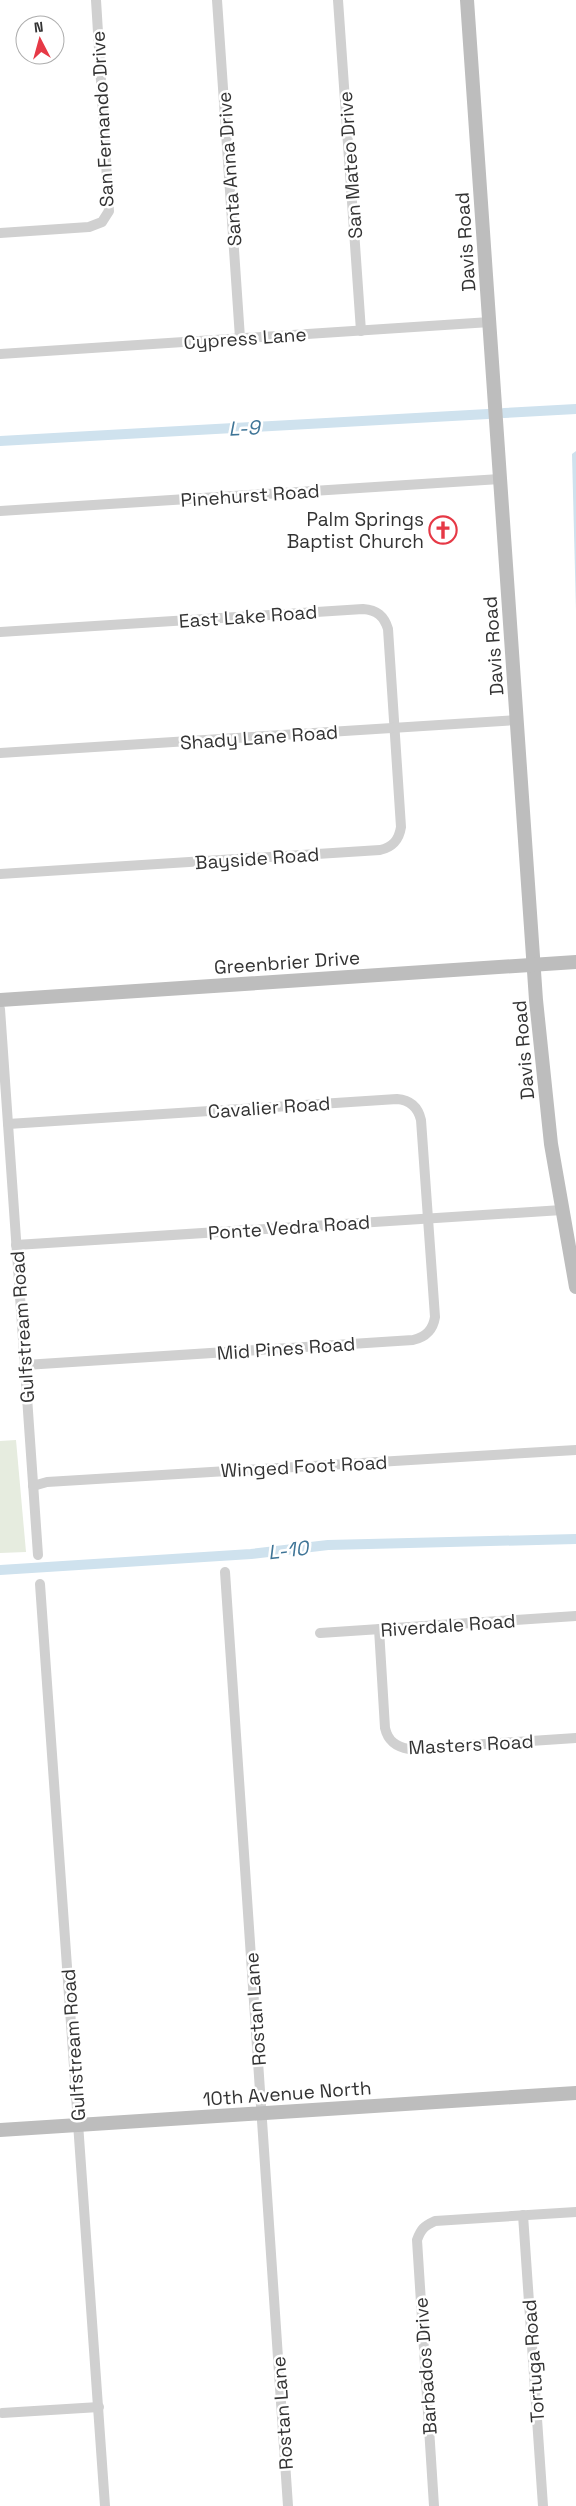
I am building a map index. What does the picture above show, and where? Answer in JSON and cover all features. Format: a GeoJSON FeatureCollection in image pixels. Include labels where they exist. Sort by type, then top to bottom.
{"type":"FeatureCollection","features":[{"type":"Feature","properties":{"kind":"street","name":"San Fernando Drive"},"geometry":{"type":"LineString","coordinates":[[0,233],[96,226],[106,217],[109,211],[96,0]]}},
{"type":"Feature","properties":{"kind":"street","name":"Santa Anna Drive"},"geometry":{"type":"LineString","coordinates":[[217,0],[240,338]]}},
{"type":"Feature","properties":{"kind":"street","name":"San Mateo Drive"},"geometry":{"type":"LineString","coordinates":[[338,0],[361,330]]}},
{"type":"Feature","properties":{"kind":"street","name":"Davis Road"},"geometry":{"type":"LineString","coordinates":[[467,0],[542,1070],[562,1210],[576,1286]]}},
{"type":"Feature","properties":{"kind":"street","name":"Cypress Lane"},"geometry":{"type":"LineString","coordinates":[[0,354],[490,322]]}},
{"type":"Feature","properties":{"kind":"street","name":"Pinehurst Road"},"geometry":{"type":"LineString","coordinates":[[0,511],[500,479]]}},
{"type":"Feature","properties":{"kind":"street","name":"East Lake Road"},"geometry":{"type":"LineString","coordinates":[[0,632],[370,610],[382,617],[388,629],[394,728]]}},
{"type":"Feature","properties":{"kind":"street","name":"Shady Lane Road"},"geometry":{"type":"LineString","coordinates":[[0,754],[517,720]]}},
{"type":"Feature","properties":{"kind":"street","name":"Bayside Road"},"geometry":{"type":"LineString","coordinates":[[0,874],[386,848],[397,840],[401,826],[394,728]]}},
{"type":"Feature","properties":{"kind":"street","name":"Greenbrier Drive"},"geometry":{"type":"LineString","coordinates":[[0,1000],[576,962]]}},
{"type":"Feature","properties":{"kind":"street","name":"Gulfstream Road"},"geometry":{"type":"LineString","coordinates":[[0,1009],[38,1555]]}},
{"type":"Feature","properties":{"kind":"street","name":"Cavalier Road"},"geometry":{"type":"LineString","coordinates":[[8,1124],[404,1100],[416,1107],[421,1120],[428,1218]]}},
{"type":"Feature","properties":{"kind":"street","name":"Ponte Vedra Road"},"geometry":{"type":"LineString","coordinates":[[16,1245],[562,1210]]}},
{"type":"Feature","properties":{"kind":"street","name":"Mid Pines Road"},"geometry":{"type":"LineString","coordinates":[[24,1365],[420,1338],[431,1330],[435,1317],[428,1218]]}},
{"type":"Feature","properties":{"kind":"street","name":"Winged Foot Road"},"geometry":{"type":"LineString","coordinates":[[33,1486],[47,1482],[576,1450]]}},
{"type":"Feature","properties":{"kind":"street","name":"Rostan Lane"},"geometry":{"type":"LineString","coordinates":[[225,1572],[288,2506]]}},
{"type":"Feature","properties":{"kind":"street","name":"Gulfstream Road"},"geometry":{"type":"LineString","coordinates":[[40,1584],[105,2506]]}},
{"type":"Feature","properties":{"kind":"street","name":"Riverdale Road"},"geometry":{"type":"LineString","coordinates":[[320,1633],[576,1616]]}},
{"type":"Feature","properties":{"kind":"street","name":"Masters Road"},"geometry":{"type":"LineString","coordinates":[[379,1629],[385,1728],[390,1740],[396,1745],[409,1749],[576,1738]]}},
{"type":"Feature","properties":{"kind":"street","name":"10th Avenue North"},"geometry":{"type":"LineString","coordinates":[[0,2130],[576,2093]]}},
{"type":"Feature","properties":{"kind":"street"},"geometry":{"type":"LineString","coordinates":[[523,2215],[576,2212]]}},
{"type":"Feature","properties":{"kind":"street","name":"Barbados Drive"},"geometry":{"type":"LineString","coordinates":[[434,2506],[417,2240],[423,2227],[435,2221],[523,2215]]}},
{"type":"Feature","properties":{"kind":"street","name":"Tortuga Road"},"geometry":{"type":"LineString","coordinates":[[523,2215],[543,2506]]}},
{"type":"Feature","properties":{"kind":"street"},"geometry":{"type":"LineString","coordinates":[[2,2413],[99,2407]]}},
{"type":"Feature","properties":{"kind":"shaded area"},"geometry":{"type":"Polygon","coordinates":[[[16,1440],[26,1552],[0,1553],[0,1441],[16,1440]]]}},
{"type":"Feature","properties":{"kind":"water"},"geometry":{"type":"Polygon","coordinates":[[[576,451],[576,611],[572,454],[576,451]]]}},
{"type":"Feature","properties":{"kind":"waterway","name":"L-9"},"geometry":{"type":"LineString","coordinates":[[504,413],[576,409]]}},
{"type":"Feature","properties":{"kind":"waterway","name":"L-9"},"geometry":{"type":"LineString","coordinates":[[0,441],[488,414]]}},
{"type":"Feature","properties":{"kind":"waterway","name":"L-10"},"geometry":{"type":"LineString","coordinates":[[0,1570],[251,1554],[328,1545],[576,1539]]}},
{"type":"Feature","properties":{"kind":"place","name":"Palm Springs Baptist Church"},"geometry":{"type":"Point","coordinates":[443,530]}}]}
